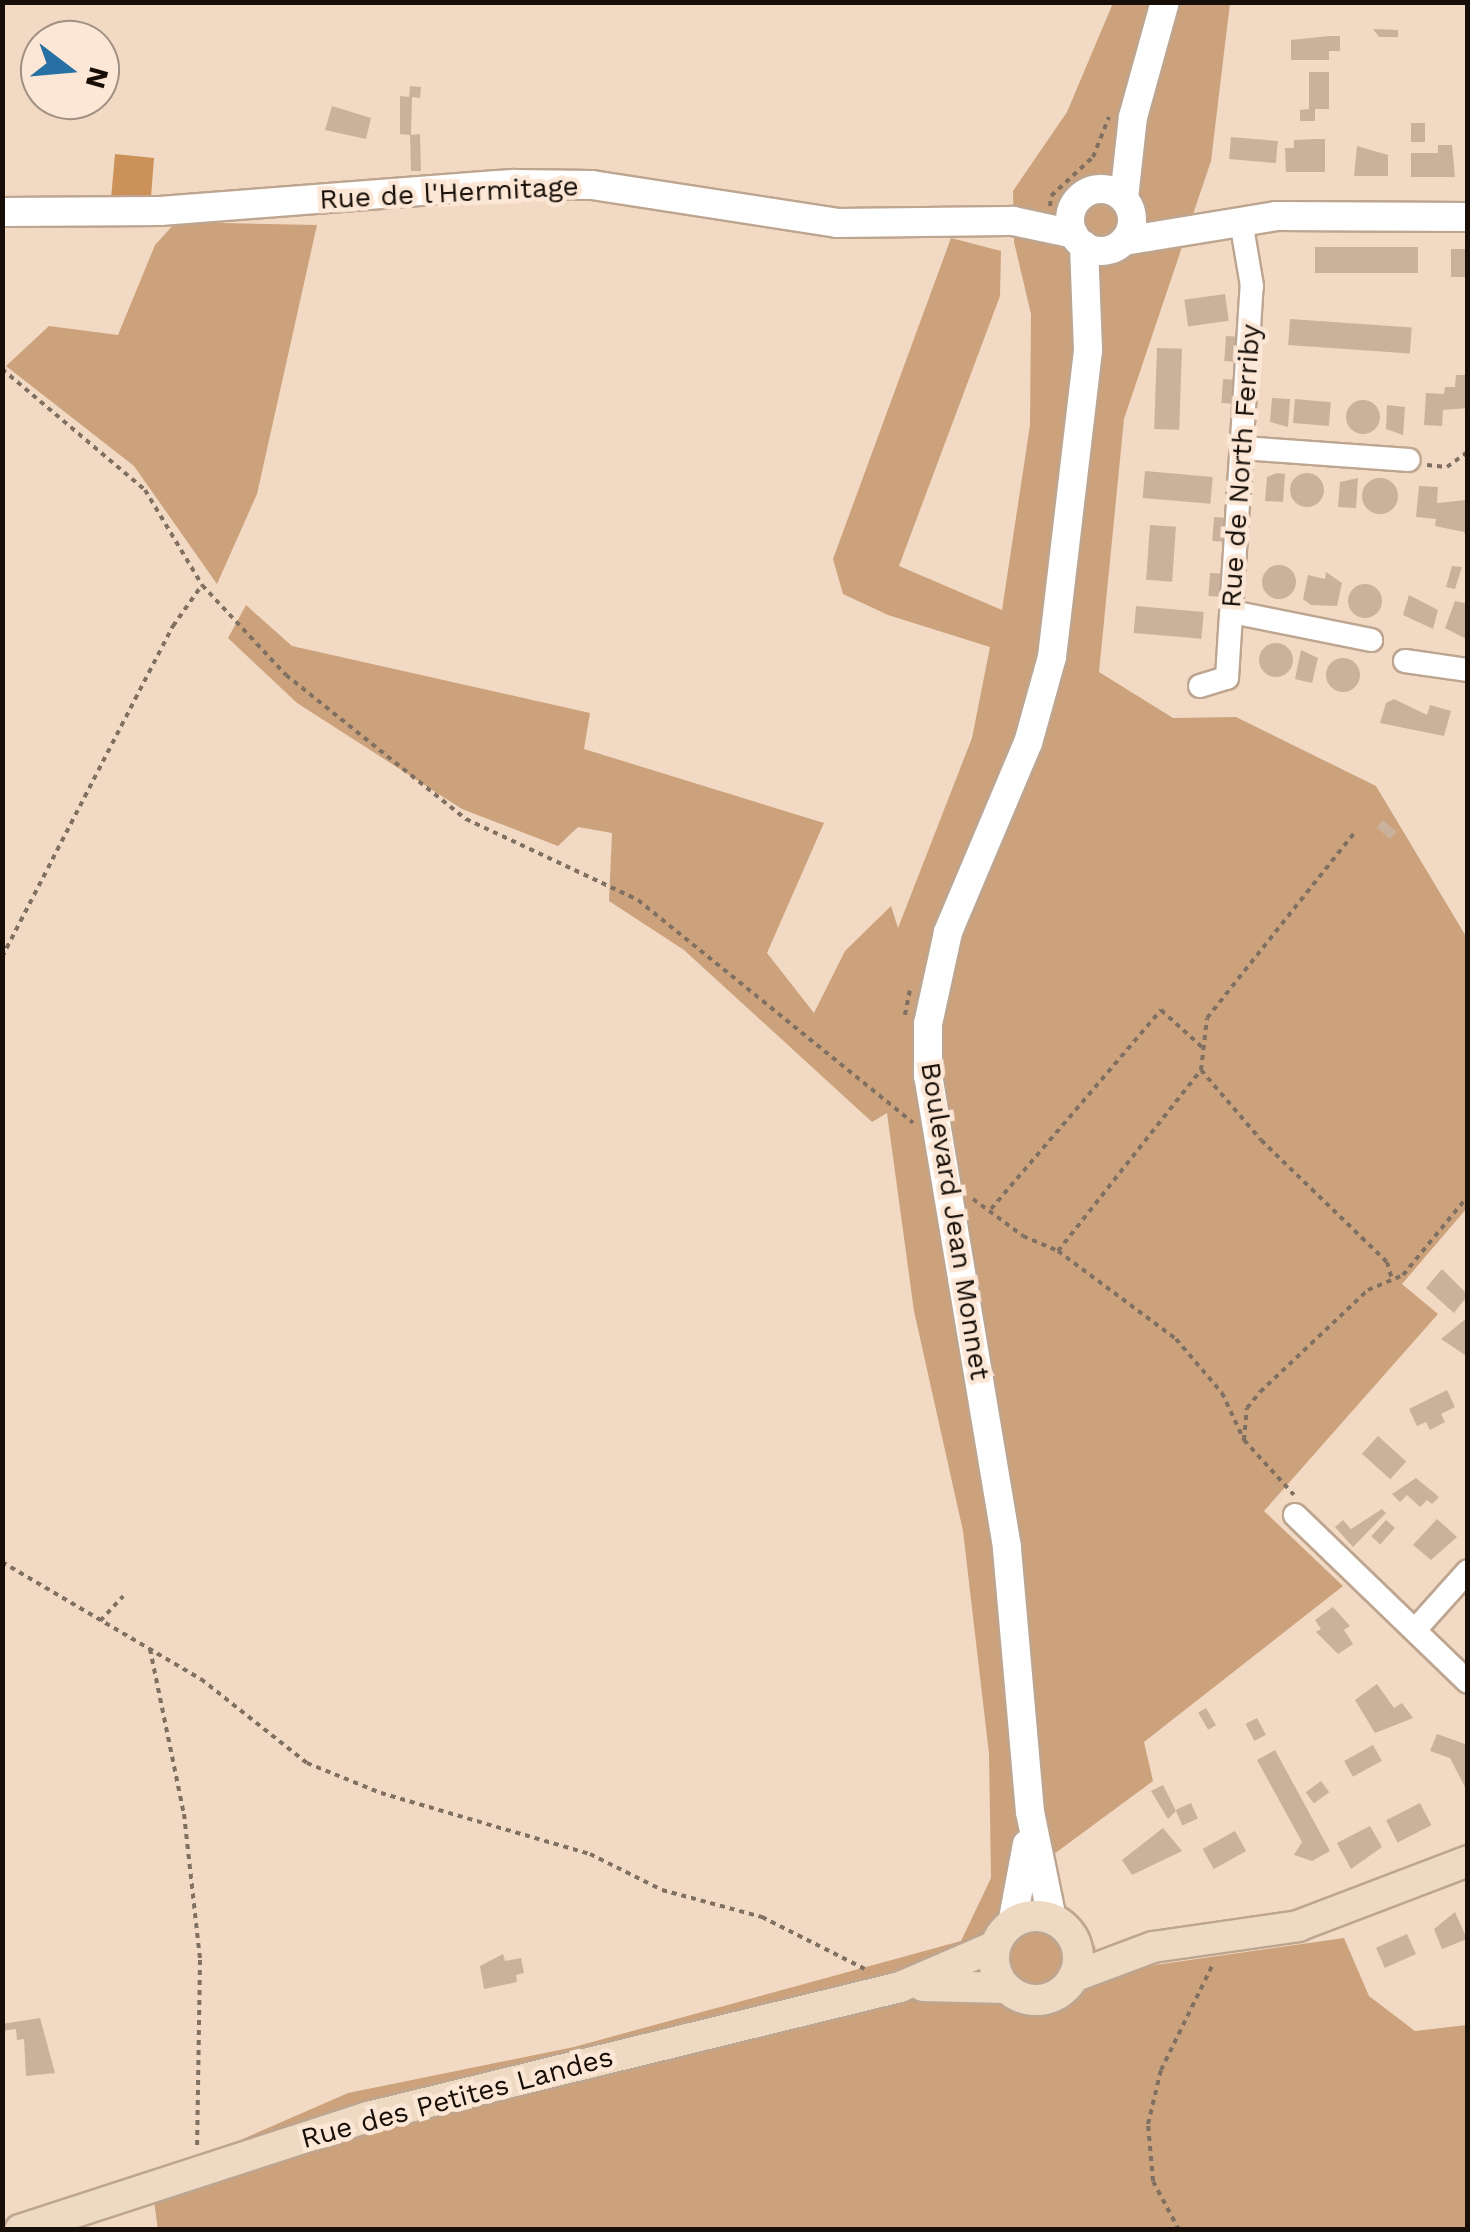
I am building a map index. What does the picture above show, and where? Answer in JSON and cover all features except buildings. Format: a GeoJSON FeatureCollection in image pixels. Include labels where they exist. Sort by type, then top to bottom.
{"type":"FeatureCollection","features":[{"type":"Feature","properties":{"kind":"main road"},"geometry":{"type":"LineString","coordinates":[[1153,1947],[1061,1926],[1004,1935],[995,1969],[1006,1988],[1043,2000],[1074,1976],[1153,1947],[1298,1926],[1468,1861]]}},
{"type":"Feature","properties":{"kind":"main road"},"geometry":{"type":"LineString","coordinates":[[1061,1926],[1078,1954],[1074,1976]]}},
{"type":"Feature","properties":{"kind":"main road","name":"Rue des Petites Landes"},"geometry":{"type":"LineString","coordinates":[[20,2230],[368,2117],[900,1987],[1004,1935]]}},
{"type":"Feature","properties":{"kind":"main road","name":"Rue des Petites Landes"},"geometry":{"type":"LineString","coordinates":[[900,1987],[1006,1988]]}},
{"type":"Feature","properties":{"kind":"street"},"geometry":{"type":"LineString","coordinates":[[1067,219],[1123,112],[1165,2]]}},
{"type":"Feature","properties":{"kind":"street"},"geometry":{"type":"LineString","coordinates":[[1123,112],[1126,202]]}},
{"type":"Feature","properties":{"kind":"street","name":"Rue de l'Hermitage"},"geometry":{"type":"LineString","coordinates":[[2,212],[160,211],[513,184],[592,185],[837,223],[1067,219]]}},
{"type":"Feature","properties":{"kind":"street"},"geometry":{"type":"LineString","coordinates":[[1067,219],[1126,202],[1205,230]]}},
{"type":"Feature","properties":{"kind":"street","name":"Boulevard Jean Monnet"},"geometry":{"type":"LineString","coordinates":[[1061,1926],[1030,1812],[1007,1547],[928,1076],[933,992],[948,932],[1028,743],[1052,657],[1088,350],[1121,243],[1132,224],[1126,202]]}},
{"type":"Feature","properties":{"kind":"street"},"geometry":{"type":"LineString","coordinates":[[1067,219],[1101,251],[1121,243],[1242,227],[1276,216],[1468,217]]}},
{"type":"Feature","properties":{"kind":"street","name":"Boulevard Jean Monnet"},"geometry":{"type":"LineString","coordinates":[[1067,219],[1088,350]]}},
{"type":"Feature","properties":{"kind":"street","name":"Rue de North Ferriby"},"geometry":{"type":"LineString","coordinates":[[1200,686],[1226,678],[1252,286],[1242,227]]}},
{"type":"Feature","properties":{"kind":"street"},"geometry":{"type":"LineString","coordinates":[[1243,448],[1408,460]]}},
{"type":"Feature","properties":{"kind":"street"},"geometry":{"type":"LineString","coordinates":[[1232,612],[1372,640]]}},
{"type":"Feature","properties":{"kind":"street"},"geometry":{"type":"LineString","coordinates":[[1405,660],[1428,659],[1468,670]]}},
{"type":"Feature","properties":{"kind":"street"},"geometry":{"type":"LineString","coordinates":[[1294,1515],[1468,1682]]}},
{"type":"Feature","properties":{"kind":"street"},"geometry":{"type":"LineString","coordinates":[[1414,1630],[1468,1571]]}},
{"type":"Feature","properties":{"kind":"street","name":"Boulevard Jean Monnet"},"geometry":{"type":"LineString","coordinates":[[1004,1935],[1030,1812]]}},
{"type":"Feature","properties":{"kind":"path"},"geometry":{"type":"LineString","coordinates":[[1067,219],[1051,196],[1094,157],[1123,112]]}},
{"type":"Feature","properties":{"kind":"path"},"geometry":{"type":"LineString","coordinates":[[2,369],[145,490],[202,585],[173,626],[2,957]]}},
{"type":"Feature","properties":{"kind":"path"},"geometry":{"type":"LineString","coordinates":[[1408,460],[1447,467],[1468,452]]}},
{"type":"Feature","properties":{"kind":"path","name":"Boulevard Jean Monnet"},"geometry":{"type":"LineString","coordinates":[[202,585],[286,674],[466,819],[638,900],[912,1123],[910,1107]]}},
{"type":"Feature","properties":{"kind":"path"},"geometry":{"type":"LineString","coordinates":[[1058,1251],[1201,1070],[1207,1018],[1355,832]]}},
{"type":"Feature","properties":{"kind":"path","name":"Boulevard Jean Monnet"},"geometry":{"type":"LineString","coordinates":[[905,1026],[915,974]]}},
{"type":"Feature","properties":{"kind":"path"},"geometry":{"type":"LineString","coordinates":[[991,1208],[1161,1010],[1203,1048]]}},
{"type":"Feature","properties":{"kind":"path"},"geometry":{"type":"LineString","coordinates":[[1201,1070],[1261,1140],[1387,1262],[1392,1280]]}},
{"type":"Feature","properties":{"kind":"path"},"geometry":{"type":"LineString","coordinates":[[947,1194],[991,1208],[1023,1236],[1058,1251],[1176,1339],[1222,1393],[1244,1440],[1295,1496],[1294,1515]]}},
{"type":"Feature","properties":{"kind":"path"},"geometry":{"type":"LineString","coordinates":[[1244,1440],[1247,1408],[1260,1392],[1368,1290],[1403,1275],[1468,1196]]}},
{"type":"Feature","properties":{"kind":"path"},"geometry":{"type":"LineString","coordinates":[[2,1562],[201,1679],[307,1763],[382,1793],[590,1854],[662,1890],[762,1917],[900,1987]]}},
{"type":"Feature","properties":{"kind":"path"},"geometry":{"type":"LineString","coordinates":[[100,1621],[123,1596]]}},
{"type":"Feature","properties":{"kind":"path"},"geometry":{"type":"LineString","coordinates":[[150,1649],[184,1814],[200,1960],[196,2172]]}},
{"type":"Feature","properties":{"kind":"path"},"geometry":{"type":"LineString","coordinates":[[1179,2230],[1153,2182],[1148,2124],[1160,2070],[1186,2008],[1229,1939]]}},
{"type":"Feature","properties":{"kind":"shaded area"},"geometry":{"type":"Polygon","coordinates":[[[1113,3],[1230,3],[1211,161],[1124,419],[1099,672],[1173,718],[1236,717],[1376,786],[1467,938],[1467,1208],[1402,1284],[1438,1314],[1264,1511],[1343,1586],[1144,1742],[1153,1781],[1054,1854],[1061,1907],[1095,1946],[1099,1973],[1344,1938],[1369,1996],[1415,2031],[1467,2025],[1467,2229],[158,2230],[150,2172],[190,2162],[348,2093],[574,2047],[961,1941],[991,1878],[989,1754],[963,1531],[914,1311],[887,1113],[872,1122],[684,950],[609,901],[612,833],[578,827],[558,846],[462,809],[297,703],[228,638],[246,605],[292,646],[590,713],[584,749],[824,823],[767,953],[814,1013],[845,951],[891,906],[898,928],[972,738],[990,647],[888,615],[843,594],[833,559],[951,238],[1001,251],[1000,296],[899,566],[1002,610],[1030,425],[1031,314],[1014,242],[1013,191],[1067,112],[1113,3]]]}},
{"type":"Feature","properties":{"kind":"shaded area"},"geometry":{"type":"Polygon","coordinates":[[[115,154],[154,158],[151,197],[111,199],[115,154]]]}},
{"type":"Feature","properties":{"kind":"shaded area"},"geometry":{"type":"Polygon","coordinates":[[[176,222],[317,225],[257,494],[217,584],[134,466],[6,366],[49,326],[118,335],[155,245],[176,222]]]}}]}
